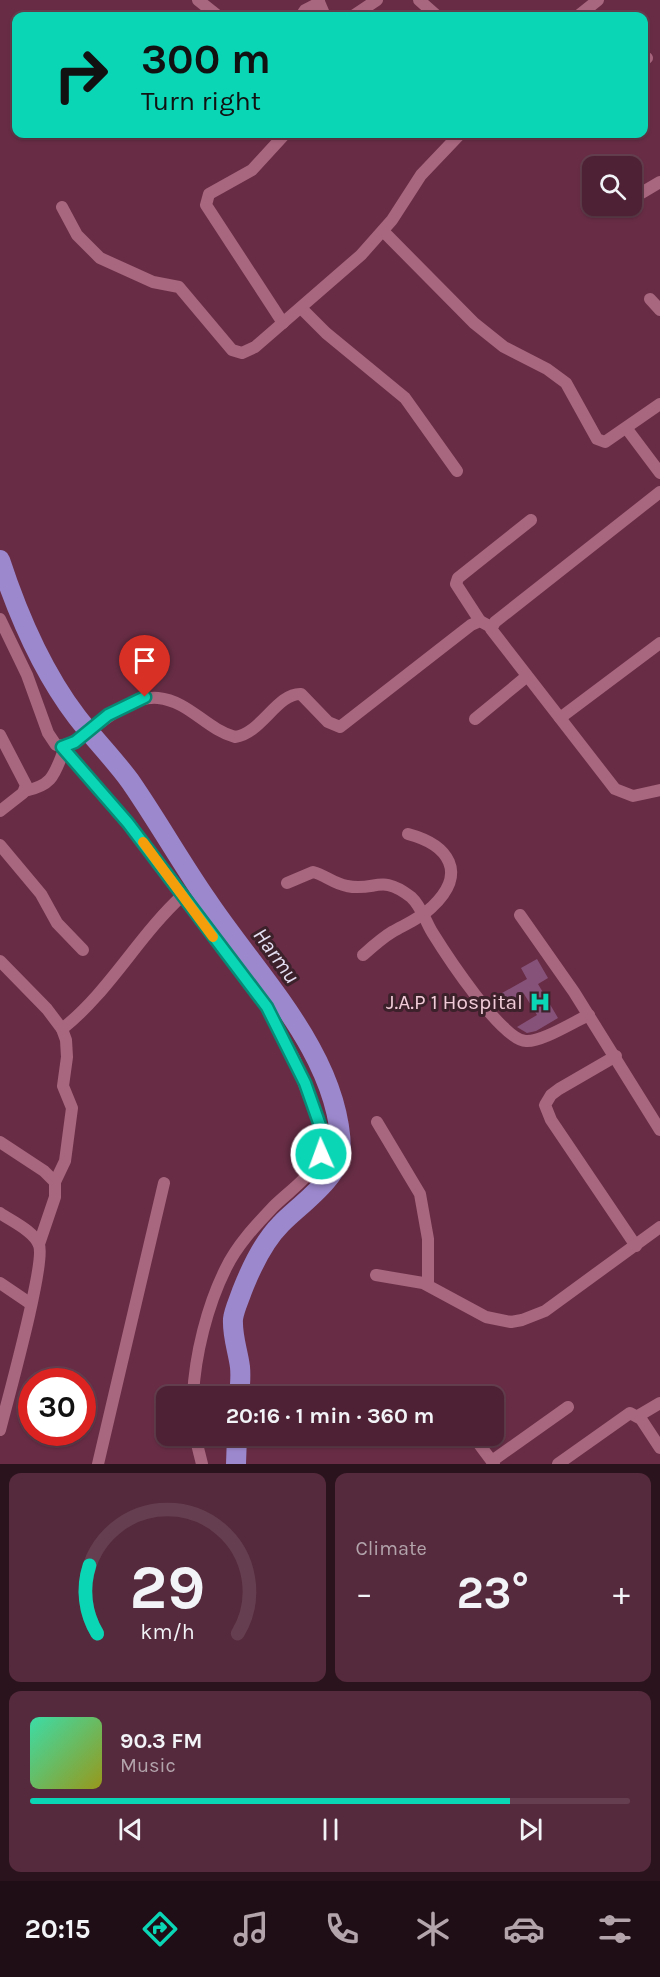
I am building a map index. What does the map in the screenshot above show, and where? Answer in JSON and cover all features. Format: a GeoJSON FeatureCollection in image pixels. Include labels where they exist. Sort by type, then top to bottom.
{"type":"FeatureCollection","features":[{"type":"Feature","properties":{"kind":"street"},"geometry":{"type":"LineString","coordinates":[[198,0],[213,12]]}},
{"type":"Feature","properties":{"kind":"street"},"geometry":{"type":"LineString","coordinates":[[359,12],[377,0]]}},
{"type":"Feature","properties":{"kind":"street"},"geometry":{"type":"LineString","coordinates":[[419,0],[432,12]]}},
{"type":"Feature","properties":{"kind":"street"},"geometry":{"type":"LineString","coordinates":[[583,12],[598,0]]}},
{"type":"Feature","properties":{"kind":"street"},"geometry":{"type":"LineString","coordinates":[[302,12],[319,1]]}},
{"type":"Feature","properties":{"kind":"street"},"geometry":{"type":"LineString","coordinates":[[281,138],[252,171],[209,194],[206,205],[283,323]]}},
{"type":"Feature","properties":{"kind":"street"},"geometry":{"type":"LineString","coordinates":[[62,207],[77,235],[100,258],[153,282],[179,287],[232,350],[242,352],[255,347],[361,255],[383,231],[421,175],[456,138]]}},
{"type":"Feature","properties":{"kind":"street"},"geometry":{"type":"LineString","coordinates":[[642,193],[660,182]]}},
{"type":"Feature","properties":{"kind":"street"},"geometry":{"type":"LineString","coordinates":[[383,231],[474,323],[504,347],[547,369],[566,383],[597,440],[605,442],[627,429],[660,404]]}},
{"type":"Feature","properties":{"kind":"street"},"geometry":{"type":"LineString","coordinates":[[650,299],[660,310]]}},
{"type":"Feature","properties":{"kind":"street"},"geometry":{"type":"LineString","coordinates":[[300,308],[318,326],[405,398],[457,471]]}},
{"type":"Feature","properties":{"kind":"street"},"geometry":{"type":"LineString","coordinates":[[627,429],[660,473]]}},
{"type":"Feature","properties":{"kind":"street"},"geometry":{"type":"LineString","coordinates":[[0,811],[25,791],[36,789],[53,779],[63,749],[108,715],[145,697],[159,698],[183,705],[217,729],[235,737],[248,734],[296,693],[307,698],[328,722],[340,727],[471,625],[486,624],[660,492]]}},
{"type":"Feature","properties":{"kind":"street"},"geometry":{"type":"LineString","coordinates":[[531,520],[458,578],[456,584],[615,789],[633,796],[660,790]]}},
{"type":"Feature","properties":{"kind":"street"},"geometry":{"type":"LineString","coordinates":[[0,619],[30,682],[48,733],[57,746],[63,749],[113,803],[267,1007],[305,1083],[324,1142],[314,1169],[304,1181],[273,1207],[237,1250],[226,1268],[201,1347],[195,1386]]}},
{"type":"Feature","properties":{"kind":"street"},"geometry":{"type":"LineString","coordinates":[[560,718],[660,643]]}},
{"type":"Feature","properties":{"kind":"street"},"geometry":{"type":"LineString","coordinates":[[475,719],[526,677]]}},
{"type":"Feature","properties":{"kind":"street"},"geometry":{"type":"LineString","coordinates":[[0,735],[24,777],[25,791]]}},
{"type":"Feature","properties":{"kind":"street"},"geometry":{"type":"LineString","coordinates":[[363,955],[390,933],[423,915],[443,894],[450,877],[451,865],[438,846],[408,834]]}},
{"type":"Feature","properties":{"kind":"street"},"geometry":{"type":"LineString","coordinates":[[0,845],[41,894],[57,923],[83,950]]}},
{"type":"Feature","properties":{"kind":"street"},"geometry":{"type":"LineString","coordinates":[[287,883],[313,872],[350,887],[389,884],[416,902],[440,944],[495,1020],[517,1038],[533,1040],[589,1015]]}},
{"type":"Feature","properties":{"kind":"street"},"geometry":{"type":"LineString","coordinates":[[62,1029],[95,1000],[159,920],[183,895]]}},
{"type":"Feature","properties":{"kind":"street"},"geometry":{"type":"LineString","coordinates":[[520,915],[550,954],[616,1056],[660,1130]]}},
{"type":"Feature","properties":{"kind":"street"},"geometry":{"type":"LineString","coordinates":[[0,961],[47,1009],[62,1029],[67,1049],[63,1086],[72,1108],[65,1161],[55,1182],[55,1197],[39,1244],[31,1304],[2,1409],[0,1430]]}},
{"type":"Feature","properties":{"kind":"street"},"geometry":{"type":"LineString","coordinates":[[616,1056],[559,1089],[547,1099],[545,1105],[550,1120],[636,1246]]}},
{"type":"Feature","properties":{"kind":"street"},"geometry":{"type":"LineString","coordinates":[[377,1122],[420,1194],[428,1239],[428,1285]]}},
{"type":"Feature","properties":{"kind":"street"},"geometry":{"type":"LineString","coordinates":[[0,1142],[44,1171],[55,1182]]}},
{"type":"Feature","properties":{"kind":"street"},"geometry":{"type":"LineString","coordinates":[[98,1464],[164,1183]]}},
{"type":"Feature","properties":{"kind":"street"},"geometry":{"type":"LineString","coordinates":[[0,1213],[39,1244]]}},
{"type":"Feature","properties":{"kind":"street"},"geometry":{"type":"LineString","coordinates":[[375,1275],[408,1279],[428,1285],[486,1317],[511,1322],[545,1311],[660,1227]]}},
{"type":"Feature","properties":{"kind":"street"},"geometry":{"type":"LineString","coordinates":[[0,1283],[31,1304]]}},
{"type":"Feature","properties":{"kind":"street"},"geometry":{"type":"LineString","coordinates":[[638,1416],[660,1403]]}},
{"type":"Feature","properties":{"kind":"street"},"geometry":{"type":"LineString","coordinates":[[480,1446],[493,1463],[568,1407]]}},
{"type":"Feature","properties":{"kind":"street"},"geometry":{"type":"LineString","coordinates":[[558,1464],[630,1413],[638,1416],[660,1448]]}},
{"type":"Feature","properties":{"kind":"street"},"geometry":{"type":"LineString","coordinates":[[198,1446],[202,1464]]}},
{"type":"Feature","properties":{"kind":"building"},"geometry":{"type":"Polygon","coordinates":[[[537,959],[548,978],[538,984],[558,1018],[536,1031],[527,1033],[517,1027],[537,1015],[524,994],[501,1007],[495,997],[527,979],[521,968],[537,959]]]}},
{"type":"Feature","properties":{"kind":"waterway","name":"Harmu"},"geometry":{"type":"LineString","coordinates":[[0,560],[23,622],[53,681],[77,717],[130,781],[207,900],[292,1017],[327,1081],[337,1115],[341,1150],[334,1171],[317,1191],[281,1224],[263,1247],[235,1309],[233,1325],[240,1367],[240,1386]]}},
{"type":"Feature","properties":{"kind":"waterway","name":"Harmu"},"geometry":{"type":"LineString","coordinates":[[236,1464],[237,1446]]}},
{"type":"Feature","properties":{"kind":"slow traffic"},"geometry":{"type":"LineString","coordinates":[[143,842],[213,937]]}},
{"type":"Feature","properties":{"kind":"place","name":"J.A.P 1 Hospital"},"geometry":{"type":"Point","coordinates":[540,1002]}},
{"type":"Feature","properties":{"kind":"route"},"geometry":{"type":"LineString","coordinates":[[145,697],[108,715],[75,742],[62,747],[113,803],[267,1007],[305,1083],[322,1131],[324,1142],[321,1154]]}}]}
